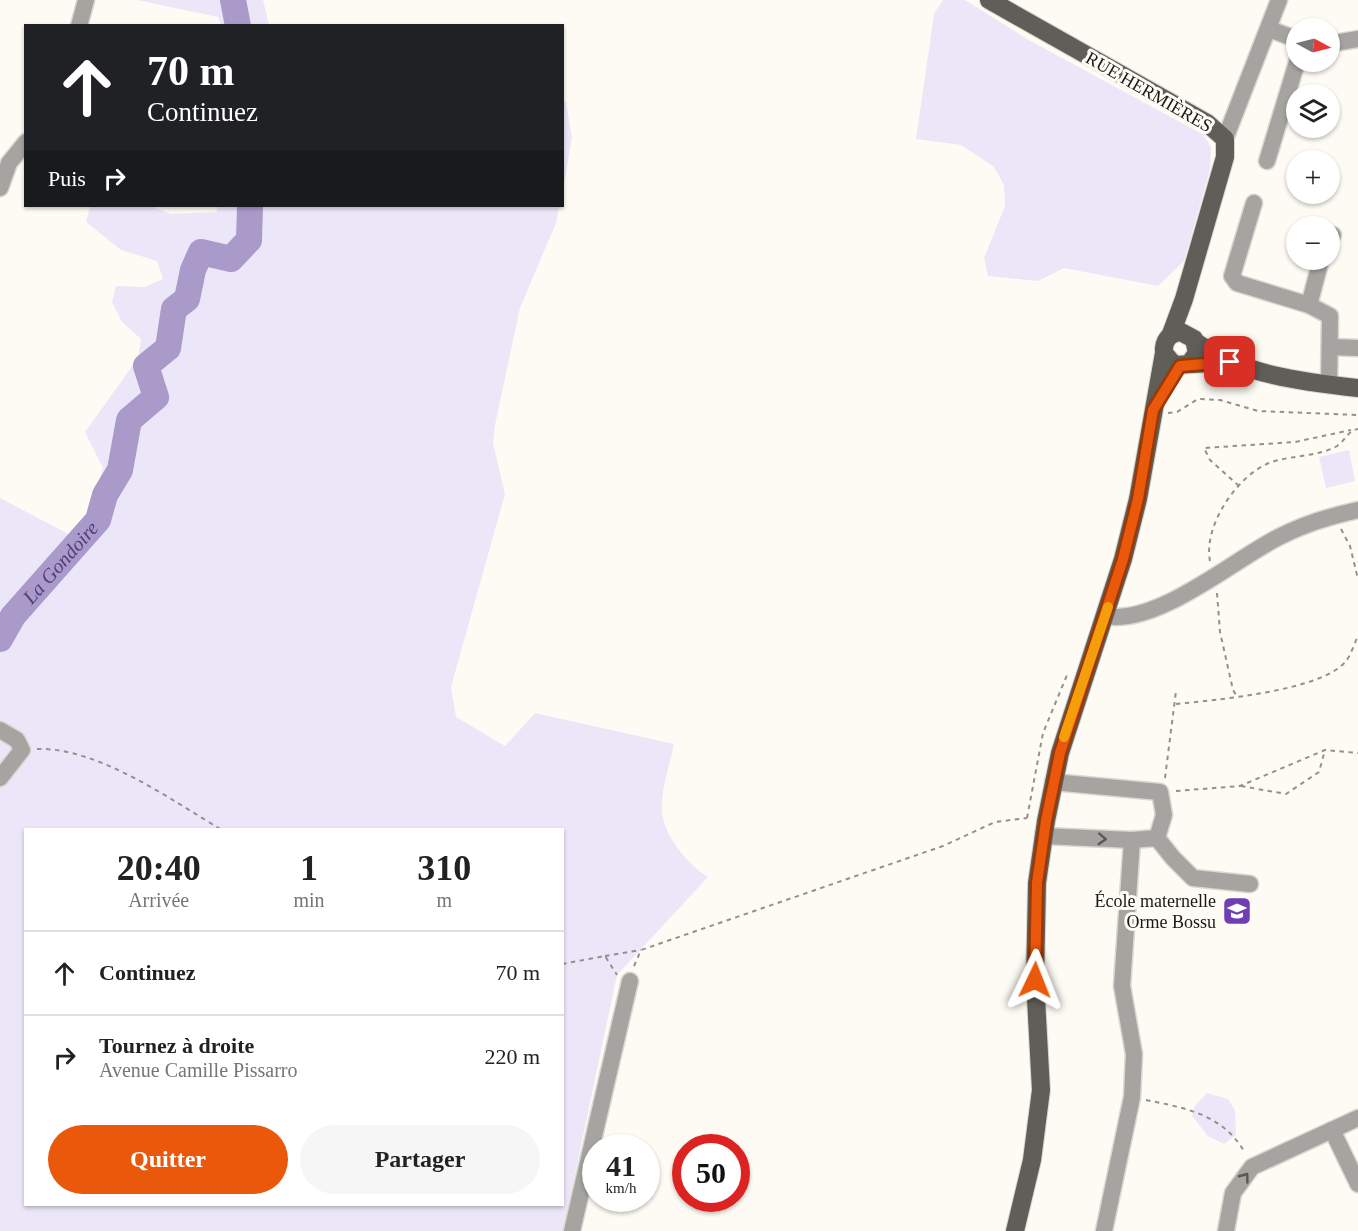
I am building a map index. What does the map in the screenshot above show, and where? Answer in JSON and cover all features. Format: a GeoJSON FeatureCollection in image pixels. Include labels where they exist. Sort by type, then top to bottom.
{"type":"FeatureCollection","features":[{"type":"Feature","properties":{"kind":"main road","name":"RUE HERMIÈRES"},"geometry":{"type":"LineString","coordinates":[[989,0],[1207,123],[1225,139],[1225,157],[1184,299],[1171,334]]}},
{"type":"Feature","properties":{"kind":"main road"},"geometry":{"type":"LineString","coordinates":[[1153,410],[1184,365],[1196,357],[1184,299]]}},
{"type":"Feature","properties":{"kind":"main road"},"geometry":{"type":"LineString","coordinates":[[1015,1231],[1032,1160],[1041,1090],[1035,980],[1037,883],[1045,829],[1053,782],[1067,729],[1105,616],[1138,499],[1164,342],[1171,334],[1181,332],[1230,362],[1297,380],[1358,388]]}},
{"type":"Feature","properties":{"kind":"main road"},"geometry":{"type":"LineString","coordinates":[[1164,353],[1170,362],[1184,365],[1230,362]]}},
{"type":"Feature","properties":{"kind":"street"},"geometry":{"type":"LineString","coordinates":[[80,24],[86,0]]}},
{"type":"Feature","properties":{"kind":"street"},"geometry":{"type":"LineString","coordinates":[[1225,139],[1279,0]]}},
{"type":"Feature","properties":{"kind":"street"},"geometry":{"type":"LineString","coordinates":[[1269,30],[1286,36]]}},
{"type":"Feature","properties":{"kind":"street"},"geometry":{"type":"LineString","coordinates":[[1340,42],[1358,39]]}},
{"type":"Feature","properties":{"kind":"street"},"geometry":{"type":"LineString","coordinates":[[1267,161],[1295,72]]}},
{"type":"Feature","properties":{"kind":"street"},"geometry":{"type":"LineString","coordinates":[[0,188],[9,163],[24,144]]}},
{"type":"Feature","properties":{"kind":"street"},"geometry":{"type":"LineString","coordinates":[[1254,203],[1232,276],[1237,283],[1309,305],[1330,316],[1329,385]]}},
{"type":"Feature","properties":{"kind":"street"},"geometry":{"type":"LineString","coordinates":[[1309,305],[1318,270]]}},
{"type":"Feature","properties":{"kind":"street"},"geometry":{"type":"LineString","coordinates":[[1331,347],[1358,348]]}},
{"type":"Feature","properties":{"kind":"street"},"geometry":{"type":"LineString","coordinates":[[1105,616],[1128,617],[1146,612],[1213,577],[1279,537],[1334,515],[1358,510]]}},
{"type":"Feature","properties":{"kind":"street"},"geometry":{"type":"LineString","coordinates":[[0,778],[22,750],[17,740],[3,731]]}},
{"type":"Feature","properties":{"kind":"street"},"geometry":{"type":"LineString","coordinates":[[1053,782],[1160,792],[1164,815],[1157,838]]}},
{"type":"Feature","properties":{"kind":"street"},"geometry":{"type":"LineString","coordinates":[[1045,829],[1132,840],[1157,838]]}},
{"type":"Feature","properties":{"kind":"street"},"geometry":{"type":"LineString","coordinates":[[1157,838],[1193,878],[1250,884]]}},
{"type":"Feature","properties":{"kind":"street"},"geometry":{"type":"LineString","coordinates":[[1104,1231],[1132,1097],[1134,1054],[1122,986],[1132,840]]}},
{"type":"Feature","properties":{"kind":"street"},"geometry":{"type":"LineString","coordinates":[[572,1231],[630,981]]}},
{"type":"Feature","properties":{"kind":"street"},"geometry":{"type":"LineString","coordinates":[[1226,1231],[1233,1193],[1252,1167],[1358,1118]]}},
{"type":"Feature","properties":{"kind":"street"},"geometry":{"type":"LineString","coordinates":[[1332,1130],[1358,1184]]}},
{"type":"Feature","properties":{"kind":"path"},"geometry":{"type":"LineString","coordinates":[[1153,410],[1177,412],[1198,399],[1220,400],[1258,411],[1358,415]]}},
{"type":"Feature","properties":{"kind":"path"},"geometry":{"type":"LineString","coordinates":[[1239,486],[1210,460],[1204,448],[1295,442],[1358,429]]}},
{"type":"Feature","properties":{"kind":"path"},"geometry":{"type":"LineString","coordinates":[[1238,698],[1233,690],[1220,632],[1219,601],[1209,557],[1211,535],[1220,514],[1239,486],[1256,470],[1270,463],[1338,446],[1351,430]]}},
{"type":"Feature","properties":{"kind":"path"},"geometry":{"type":"LineString","coordinates":[[1334,515],[1350,546],[1358,579]]}},
{"type":"Feature","properties":{"kind":"path"},"geometry":{"type":"LineString","coordinates":[[1176,704],[1238,698],[1320,680],[1346,662],[1358,636]]}},
{"type":"Feature","properties":{"kind":"path"},"geometry":{"type":"LineString","coordinates":[[1160,792],[1164,784],[1176,691]]}},
{"type":"Feature","properties":{"kind":"path"},"geometry":{"type":"LineString","coordinates":[[22,750],[49,749],[89,759],[140,782],[219,828]]}},
{"type":"Feature","properties":{"kind":"path"},"geometry":{"type":"LineString","coordinates":[[1160,792],[1240,786],[1286,794],[1319,772],[1325,750]]}},
{"type":"Feature","properties":{"kind":"path"},"geometry":{"type":"LineString","coordinates":[[1240,786],[1325,750],[1358,753]]}},
{"type":"Feature","properties":{"kind":"path"},"geometry":{"type":"LineString","coordinates":[[564,964],[641,950],[887,867],[952,842],[985,825],[1027,818]]}},
{"type":"Feature","properties":{"kind":"path"},"geometry":{"type":"LineString","coordinates":[[605,956],[619,977],[630,981],[641,950]]}},
{"type":"Feature","properties":{"kind":"path"},"geometry":{"type":"LineString","coordinates":[[1132,1097],[1204,1114],[1236,1137],[1252,1167]]}},
{"type":"Feature","properties":{"kind":"shaded area"},"geometry":{"type":"Polygon","coordinates":[[[137,0],[263,0],[269,24],[221,24],[218,17],[137,0]]]}},
{"type":"Feature","properties":{"kind":"shaded area"},"geometry":{"type":"Polygon","coordinates":[[[943,0],[965,0],[1027,39],[1204,135],[1211,147],[1210,170],[1184,261],[1158,286],[1064,268],[1038,281],[988,276],[984,258],[1005,206],[1004,185],[994,167],[961,145],[916,139],[934,14],[943,0]]]}},
{"type":"Feature","properties":{"kind":"shaded area"},"geometry":{"type":"Polygon","coordinates":[[[564,101],[566,102],[572,138],[564,183],[564,101]]]}},
{"type":"Feature","properties":{"kind":"shaded area"},"geometry":{"type":"Polygon","coordinates":[[[90,207],[153,207],[171,214],[216,212],[218,207],[559,207],[556,223],[520,308],[495,425],[493,443],[505,494],[451,687],[456,717],[505,746],[535,713],[674,744],[663,793],[663,819],[678,848],[692,865],[708,877],[617,975],[563,1231],[0,1231],[0,498],[74,537],[90,516],[103,468],[85,432],[138,358],[141,339],[122,322],[112,302],[116,286],[145,287],[163,279],[157,261],[121,250],[86,222],[90,207]]]}},
{"type":"Feature","properties":{"kind":"shaded area"},"geometry":{"type":"Polygon","coordinates":[[[1349,450],[1355,481],[1326,488],[1319,457],[1349,450]]]}},
{"type":"Feature","properties":{"kind":"shaded area"},"geometry":{"type":"Polygon","coordinates":[[[1207,1093],[1228,1099],[1235,1110],[1236,1135],[1224,1144],[1208,1136],[1192,1116],[1194,1107],[1207,1093]]]}},
{"type":"Feature","properties":{"kind":"waterway","name":"La Gondoire"},"geometry":{"type":"LineString","coordinates":[[233,0],[238,24]]}},
{"type":"Feature","properties":{"kind":"waterway","name":"La Gondoire"},"geometry":{"type":"LineString","coordinates":[[0,639],[13,616],[98,520],[105,495],[120,470],[129,420],[156,397],[146,366],[168,348],[174,309],[187,299],[193,270],[201,252],[231,259],[249,240],[250,207]]}},
{"type":"Feature","properties":{"kind":"slow traffic"},"geometry":{"type":"LineString","coordinates":[[1064,737],[1108,607]]}},
{"type":"Feature","properties":{"kind":"place","name":"École maternelle Orme Bossu"},"geometry":{"type":"Point","coordinates":[1237,911]}},
{"type":"Feature","properties":{"kind":"route"},"geometry":{"type":"LineString","coordinates":[[1035,980],[1037,883],[1050,798],[1067,729],[1123,559],[1138,499],[1153,410],[1180,366],[1230,362]]}}]}
